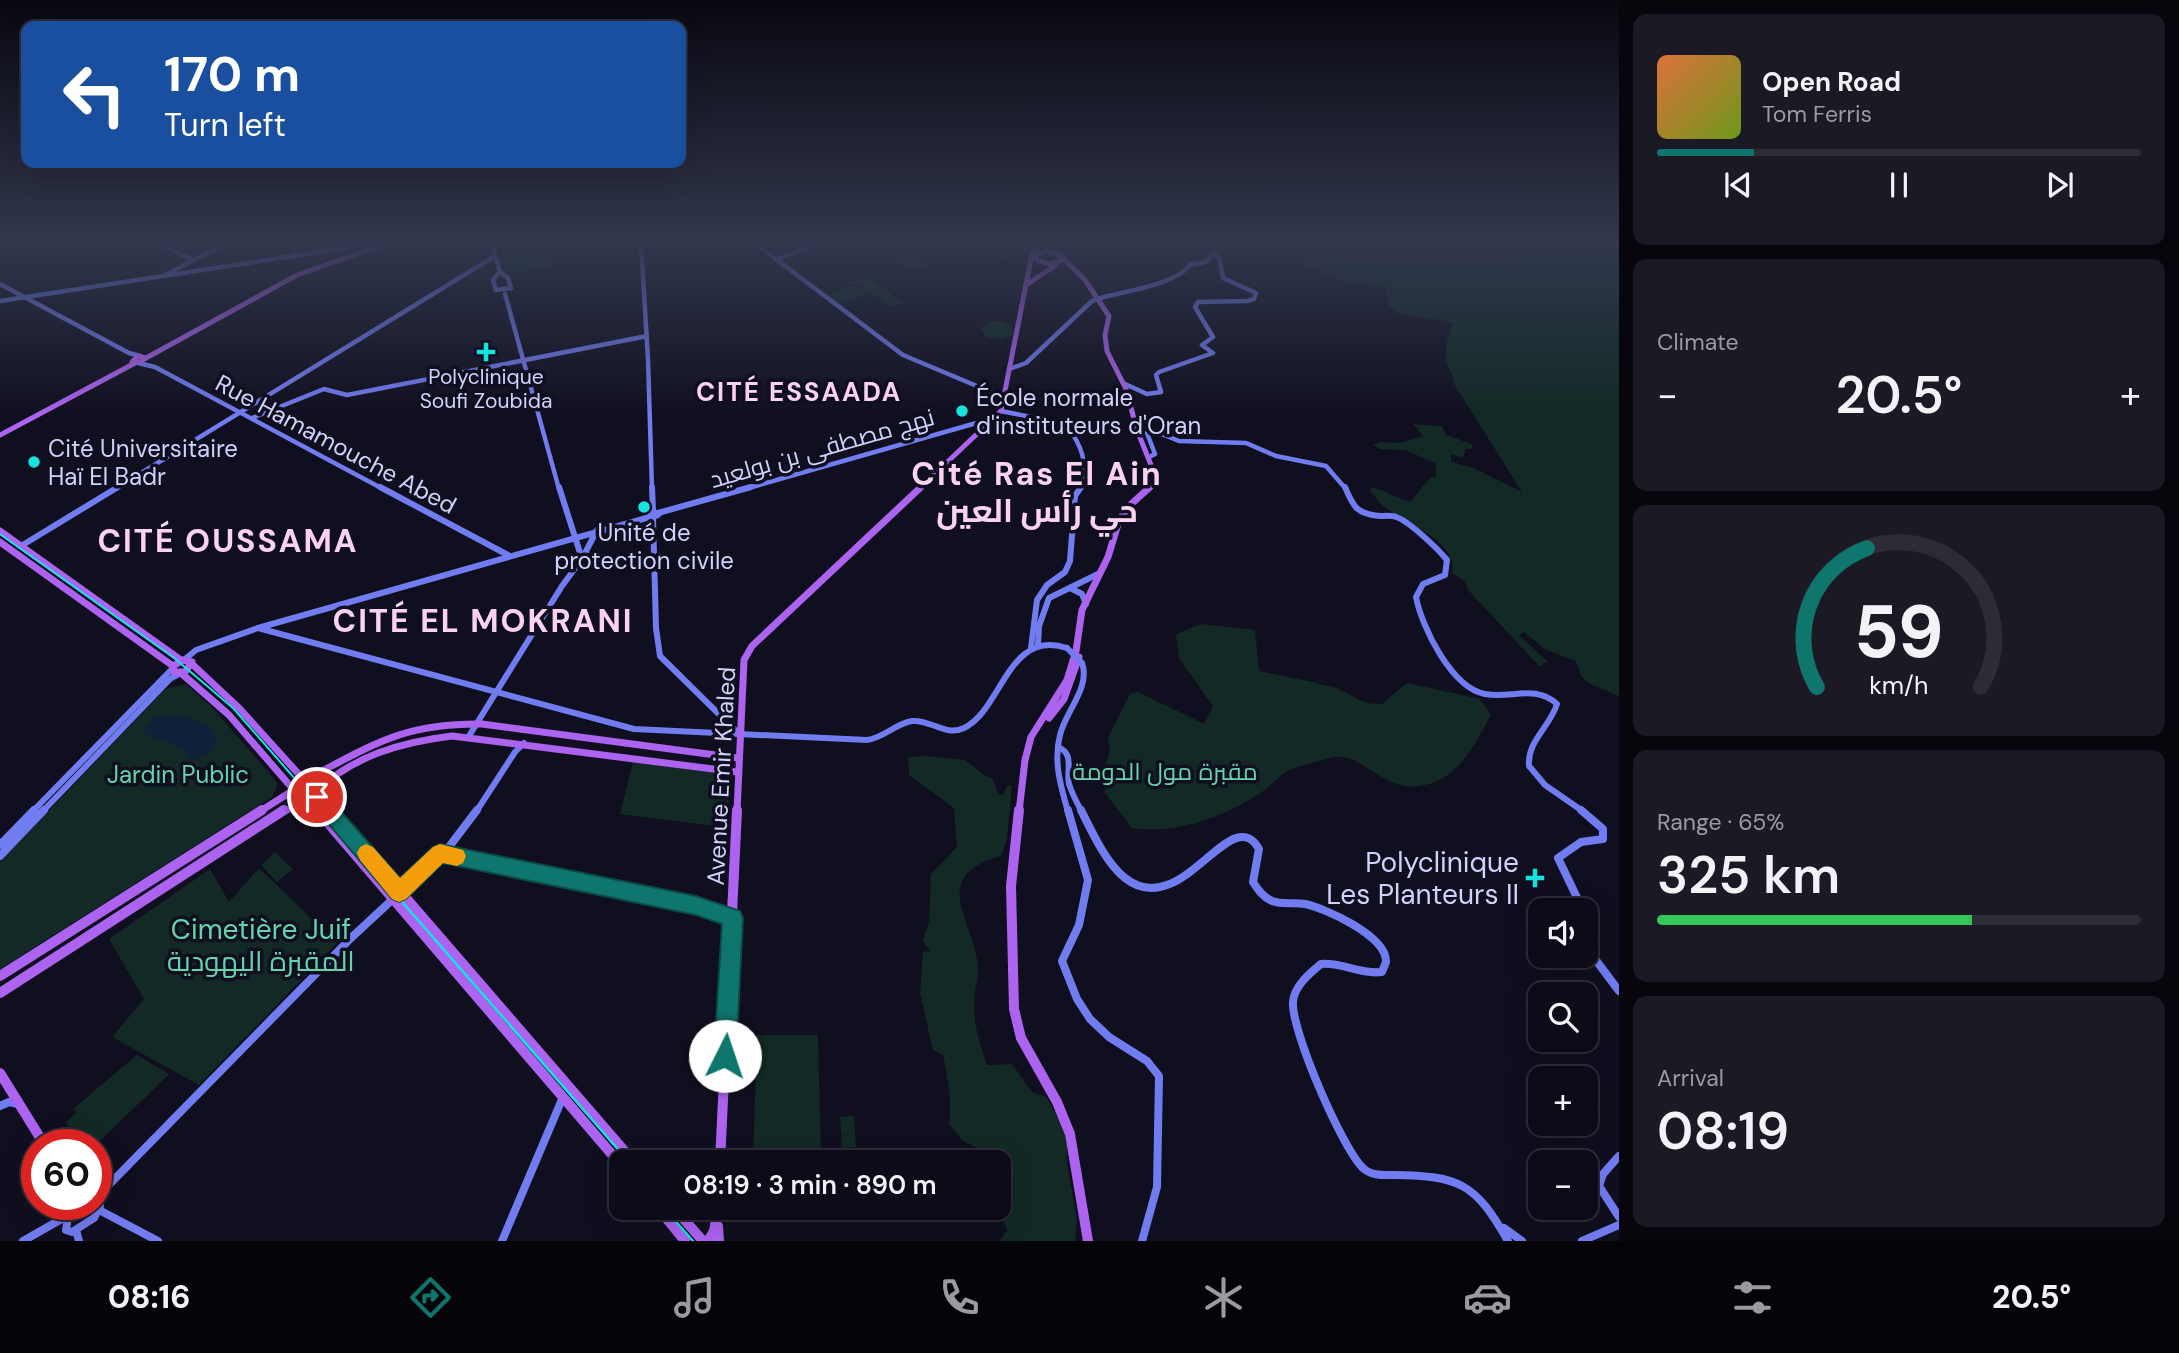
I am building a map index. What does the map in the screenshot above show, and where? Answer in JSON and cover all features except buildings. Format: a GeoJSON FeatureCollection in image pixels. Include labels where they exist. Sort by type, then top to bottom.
{"type":"FeatureCollection","features":[{"type":"Feature","properties":{"kind":"main road","name":"Rue Hamamouche Abed"},"geometry":{"type":"LineString","coordinates":[[34,302],[508,555]]}},
{"type":"Feature","properties":{"kind":"main road"},"geometry":{"type":"LineString","coordinates":[[0,434],[243,302]]}},
{"type":"Feature","properties":{"kind":"main road"},"geometry":{"type":"LineString","coordinates":[[138,359],[246,302]]}},
{"type":"Feature","properties":{"kind":"main road"},"geometry":{"type":"LineString","coordinates":[[21,546],[420,302]]}},
{"type":"Feature","properties":{"kind":"main road"},"geometry":{"type":"LineString","coordinates":[[507,302],[573,537],[582,559]]}},
{"type":"Feature","properties":{"kind":"main road"},"geometry":{"type":"LineString","coordinates":[[645,302],[656,628],[660,656],[739,734]]}},
{"type":"Feature","properties":{"kind":"main road"},"geometry":{"type":"LineString","coordinates":[[832,302],[903,355],[1003,397]]}},
{"type":"Feature","properties":{"kind":"main road"},"geometry":{"type":"LineString","coordinates":[[1022,302],[998,414],[1066,424],[1078,441],[1086,464],[1081,486],[1075,496],[1069,566],[1039,597],[1034,646]]}},
{"type":"Feature","properties":{"kind":"main road"},"geometry":{"type":"LineString","coordinates":[[1009,369],[1026,363],[1091,302]]}},
{"type":"Feature","properties":{"kind":"main road"},"geometry":{"type":"LineString","coordinates":[[1088,1241],[1070,1134],[1057,1101],[1026,1050],[1014,1009],[1011,886],[1025,760],[1031,744],[1063,699],[1077,670],[1086,604],[1123,513],[1154,483],[1155,475],[1149,457],[1137,430],[1123,383],[1105,343],[1109,316],[1099,302]]}},
{"type":"Feature","properties":{"kind":"main road"},"geometry":{"type":"LineString","coordinates":[[1123,383],[1147,394],[1161,392],[1156,375],[1159,372],[1213,352],[1202,345],[1213,337],[1195,307],[1198,302]]}},
{"type":"Feature","properties":{"kind":"main road"},"geometry":{"type":"LineString","coordinates":[[252,418],[324,389],[347,395],[647,336]]}},
{"type":"Feature","properties":{"kind":"main road","name":"نهج مصطفى بن بولعيد"},"geometry":{"type":"LineString","coordinates":[[186,661],[196,650],[258,628],[998,414]]}},
{"type":"Feature","properties":{"kind":"main road","name":"Avenue Emir Khaled"},"geometry":{"type":"LineString","coordinates":[[721,1150],[744,660],[752,646],[998,414]]}},
{"type":"Feature","properties":{"kind":"main road"},"geometry":{"type":"LineString","coordinates":[[1149,457],[1155,454],[1147,435],[1149,431],[1154,431],[1180,441],[1246,443],[1286,459],[1326,466],[1336,474],[1349,493],[1351,503],[1361,512],[1397,517],[1444,554],[1448,566],[1445,575],[1423,584],[1417,593],[1416,601],[1455,676],[1468,688],[1484,694],[1499,696],[1537,691],[1547,694],[1557,704],[1530,752],[1528,762],[1537,778],[1603,829],[1603,838],[1581,842],[1558,858],[1577,898]]}},
{"type":"Feature","properties":{"kind":"main road"},"geometry":{"type":"LineString","coordinates":[[469,736],[582,559],[597,530]]}},
{"type":"Feature","properties":{"kind":"main road"},"geometry":{"type":"LineString","coordinates":[[0,531],[186,661],[239,708],[304,780],[316,783],[316,793],[396,896],[609,1151]]}},
{"type":"Feature","properties":{"kind":"main road"},"geometry":{"type":"LineString","coordinates":[[0,542],[176,671],[229,715],[287,779],[291,801],[314,807],[623,1150]]}},
{"type":"Feature","properties":{"kind":"main road"},"geometry":{"type":"LineString","coordinates":[[258,628],[495,694],[634,729],[873,740],[886,737],[904,723],[913,721],[945,731],[960,731],[979,718],[998,686],[1034,646],[1047,601],[1055,593],[1101,572]]}},
{"type":"Feature","properties":{"kind":"main road"},"geometry":{"type":"LineString","coordinates":[[1070,588],[1082,594],[1086,604]]}},
{"type":"Feature","properties":{"kind":"main road"},"geometry":{"type":"LineString","coordinates":[[1034,646],[1050,643],[1067,648],[1082,663],[1085,671],[1084,680],[1060,733],[1058,747],[1058,776],[1088,880],[1079,925],[1064,955],[1063,968],[1090,1019],[1110,1037],[1147,1061],[1158,1076],[1157,1187],[1142,1241]]}},
{"type":"Feature","properties":{"kind":"main road"},"geometry":{"type":"LineString","coordinates":[[0,845],[186,661]]}},
{"type":"Feature","properties":{"kind":"main road"},"geometry":{"type":"LineString","coordinates":[[0,856],[176,671]]}},
{"type":"Feature","properties":{"kind":"main road"},"geometry":{"type":"LineString","coordinates":[[0,976],[304,780],[354,752],[388,737],[431,726],[479,721],[738,758]]}},
{"type":"Feature","properties":{"kind":"main road"},"geometry":{"type":"LineString","coordinates":[[553,747],[564,735]]}},
{"type":"Feature","properties":{"kind":"main road"},"geometry":{"type":"LineString","coordinates":[[563,748],[564,735]]}},
{"type":"Feature","properties":{"kind":"main road"},"geometry":{"type":"LineString","coordinates":[[0,993],[278,814],[304,803],[339,774],[385,750],[421,740],[469,736],[519,746],[563,748],[737,772]]}},
{"type":"Feature","properties":{"kind":"main road"},"geometry":{"type":"LineString","coordinates":[[112,1188],[396,896],[449,847],[519,746]]}},
{"type":"Feature","properties":{"kind":"main road"},"geometry":{"type":"LineString","coordinates":[[1058,747],[1064,749],[1069,756],[1069,782],[1076,799],[1110,861],[1131,883],[1149,888],[1173,885],[1186,878],[1225,842],[1242,837],[1255,842],[1259,849],[1253,882],[1266,898],[1282,903],[1309,905],[1348,922],[1374,939],[1386,962],[1382,972],[1374,974],[1335,963],[1321,964],[1301,984],[1293,1002],[1301,1038],[1336,1121],[1356,1160],[1369,1172],[1378,1175],[1444,1177],[1461,1181],[1476,1194],[1497,1221],[1508,1241]]}},
{"type":"Feature","properties":{"kind":"main road"},"geometry":{"type":"LineString","coordinates":[[441,852],[711,909],[733,918]]}},
{"type":"Feature","properties":{"kind":"main road"},"geometry":{"type":"LineString","coordinates":[[154,878],[160,882],[160,890]]}},
{"type":"Feature","properties":{"kind":"main road"},"geometry":{"type":"LineString","coordinates":[[137,889],[136,898],[143,901]]}},
{"type":"Feature","properties":{"kind":"main road"},"geometry":{"type":"LineString","coordinates":[[711,909],[733,904]]}},
{"type":"Feature","properties":{"kind":"main road"},"geometry":{"type":"LineString","coordinates":[[1598,963],[1619,991]]}},
{"type":"Feature","properties":{"kind":"main road"},"geometry":{"type":"LineString","coordinates":[[0,1073],[35,1129]]}},
{"type":"Feature","properties":{"kind":"main road"},"geometry":{"type":"LineString","coordinates":[[502,1241],[563,1097]]}},
{"type":"Feature","properties":{"kind":"main road"},"geometry":{"type":"LineString","coordinates":[[0,1106],[9,1102],[19,1104]]}},
{"type":"Feature","properties":{"kind":"main road"},"geometry":{"type":"LineString","coordinates":[[1619,1156],[1600,1176],[1597,1184],[1619,1217]]}},
{"type":"Feature","properties":{"kind":"main road"},"geometry":{"type":"LineString","coordinates":[[112,1212],[158,1241]]}},
{"type":"Feature","properties":{"kind":"main road"},"geometry":{"type":"LineString","coordinates":[[23,1241],[59,1220]]}},
{"type":"Feature","properties":{"kind":"main road"},"geometry":{"type":"LineString","coordinates":[[79,1241],[69,1234],[91,1220]]}},
{"type":"Feature","properties":{"kind":"main road"},"geometry":{"type":"LineString","coordinates":[[668,1220],[685,1241]]}},
{"type":"Feature","properties":{"kind":"main road"},"geometry":{"type":"LineString","coordinates":[[685,1220],[705,1241],[713,1234],[716,1220]]}},
{"type":"Feature","properties":{"kind":"main road"},"geometry":{"type":"LineString","coordinates":[[718,1220],[719,1241]]}},
{"type":"Feature","properties":{"kind":"main road"},"geometry":{"type":"LineString","coordinates":[[1497,1221],[1522,1241]]}},
{"type":"Feature","properties":{"kind":"main road"},"geometry":{"type":"LineString","coordinates":[[1582,1241],[1619,1225]]}},
{"type":"Feature","properties":{"kind":"green space"},"geometry":{"type":"Polygon","coordinates":[[[885,302],[904,303],[891,306],[885,302]]]}},
{"type":"Feature","properties":{"kind":"green space"},"geometry":{"type":"Polygon","coordinates":[[[1388,302],[1619,302],[1619,696],[1590,684],[1581,676],[1576,661],[1546,650],[1524,632],[1519,635],[1547,661],[1540,667],[1468,590],[1465,581],[1452,573],[1452,561],[1439,542],[1385,507],[1370,491],[1371,487],[1376,488],[1410,502],[1430,478],[1436,476],[1436,464],[1406,450],[1380,449],[1373,445],[1381,442],[1400,443],[1423,436],[1413,424],[1442,426],[1446,435],[1472,444],[1472,449],[1466,449],[1463,458],[1451,454],[1451,462],[1471,467],[1522,492],[1454,384],[1446,352],[1453,322],[1399,314],[1388,302]]]}},
{"type":"Feature","properties":{"kind":"green space"},"geometry":{"type":"Polygon","coordinates":[[[990,321],[1011,325],[1014,335],[1002,340],[986,337],[981,328],[990,321]]]}},
{"type":"Feature","properties":{"kind":"green space","name":"مقبرة مول الدومة"},"geometry":{"type":"Polygon","coordinates":[[[1201,624],[1255,630],[1259,671],[1334,687],[1359,700],[1375,704],[1382,704],[1407,683],[1480,699],[1491,715],[1459,765],[1429,784],[1400,785],[1356,761],[1334,757],[1288,771],[1259,794],[1211,818],[1180,827],[1132,828],[1105,793],[1103,773],[1110,751],[1108,737],[1130,694],[1138,692],[1204,724],[1213,706],[1179,658],[1176,634],[1201,624]]]}},
{"type":"Feature","properties":{"kind":"green space","name":"Jardin Public"},"geometry":{"type":"Polygon","coordinates":[[[186,684],[211,706],[278,783],[272,797],[0,969],[0,862],[165,689],[186,684]]]}},
{"type":"Feature","properties":{"kind":"green space"},"geometry":{"type":"Polygon","coordinates":[[[908,757],[965,760],[985,776],[992,778],[999,795],[1003,795],[1007,786],[1012,786],[1007,838],[1001,856],[979,865],[966,875],[960,887],[960,901],[978,965],[975,1020],[987,1065],[1012,1064],[1032,1092],[1046,1097],[1059,1119],[1067,1144],[1067,1163],[1077,1218],[1075,1241],[1000,1241],[1007,1230],[1003,1220],[1011,1220],[1011,1150],[981,1150],[962,1140],[949,1124],[950,1098],[943,1055],[933,1050],[920,993],[923,952],[930,951],[923,941],[929,921],[931,874],[957,847],[954,808],[909,775],[908,757]]]}},
{"type":"Feature","properties":{"kind":"green space"},"geometry":{"type":"Polygon","coordinates":[[[633,762],[724,774],[731,779],[727,824],[724,827],[620,814],[633,762]]]}},
{"type":"Feature","properties":{"kind":"green space"},"geometry":{"type":"Polygon","coordinates":[[[275,852],[293,869],[277,882],[261,865],[275,852]]]}},
{"type":"Feature","properties":{"kind":"green space","name":"Cimetière Juif المقبرة اليهودية"},"geometry":{"type":"Polygon","coordinates":[[[259,868],[337,943],[199,1085],[112,1037],[144,999],[109,939],[210,869],[229,902],[259,868]]]}},
{"type":"Feature","properties":{"kind":"green space"},"geometry":{"type":"Polygon","coordinates":[[[757,1035],[818,1035],[821,1150],[753,1150],[757,1035]]]}},
{"type":"Feature","properties":{"kind":"green space"},"geometry":{"type":"Polygon","coordinates":[[[137,1055],[169,1074],[112,1129],[69,1129],[66,1122],[77,1112],[73,1109],[137,1055]]]}},
{"type":"Feature","properties":{"kind":"green space"},"geometry":{"type":"Polygon","coordinates":[[[854,1116],[856,1147],[842,1148],[840,1117],[854,1116]]]}},
{"type":"Feature","properties":{"kind":"water"},"geometry":{"type":"Polygon","coordinates":[[[179,715],[211,726],[217,742],[215,747],[205,756],[186,760],[187,754],[176,746],[145,735],[146,726],[157,717],[179,715]]]}},
{"type":"Feature","properties":{"kind":"tram line"},"geometry":{"type":"LineString","coordinates":[[0,534],[173,657],[233,708],[324,812]]}},
{"type":"Feature","properties":{"kind":"tram line"},"geometry":{"type":"LineString","coordinates":[[322,810],[619,1150]]}},
{"type":"Feature","properties":{"kind":"tram line"},"geometry":{"type":"LineString","coordinates":[[675,1220],[693,1241]]}},
{"type":"Feature","properties":{"kind":"slow traffic"},"geometry":{"type":"LineString","coordinates":[[366,853],[399,892],[440,853],[457,856]]}},
{"type":"Feature","properties":{"kind":"place","name":"Polyclinique Soufi Zoubida"},"geometry":{"type":"Point","coordinates":[486,352]}},
{"type":"Feature","properties":{"kind":"place","name":"École normale d'instituteurs d'Oran"},"geometry":{"type":"Point","coordinates":[962,411]}},
{"type":"Feature","properties":{"kind":"place","name":"Cité Universitaire Haï El Badr"},"geometry":{"type":"Point","coordinates":[34,462]}},
{"type":"Feature","properties":{"kind":"place","name":"Unité de protection civile"},"geometry":{"type":"Point","coordinates":[644,507]}},
{"type":"Feature","properties":{"kind":"place","name":"Polyclinique Les Planteurs II"},"geometry":{"type":"Point","coordinates":[1535,878]}},
{"type":"Feature","properties":{"kind":"district","name":"CITÉ ESSAADA"},"geometry":{"type":"Point","coordinates":[799,392]}},
{"type":"Feature","properties":{"kind":"district","name":"Cité Ras El Ain حي رأس العين"},"geometry":{"type":"Point","coordinates":[1037,492]}},
{"type":"Feature","properties":{"kind":"district","name":"CITÉ OUSSAMA"},"geometry":{"type":"Point","coordinates":[228,541]}},
{"type":"Feature","properties":{"kind":"district","name":"CITÉ EL MOKRANI"},"geometry":{"type":"Point","coordinates":[483,621]}},
{"type":"Feature","properties":{"kind":"route"},"geometry":{"type":"LineString","coordinates":[[317,797],[399,892],[440,853],[696,905],[733,918],[725,1056]]}}]}
